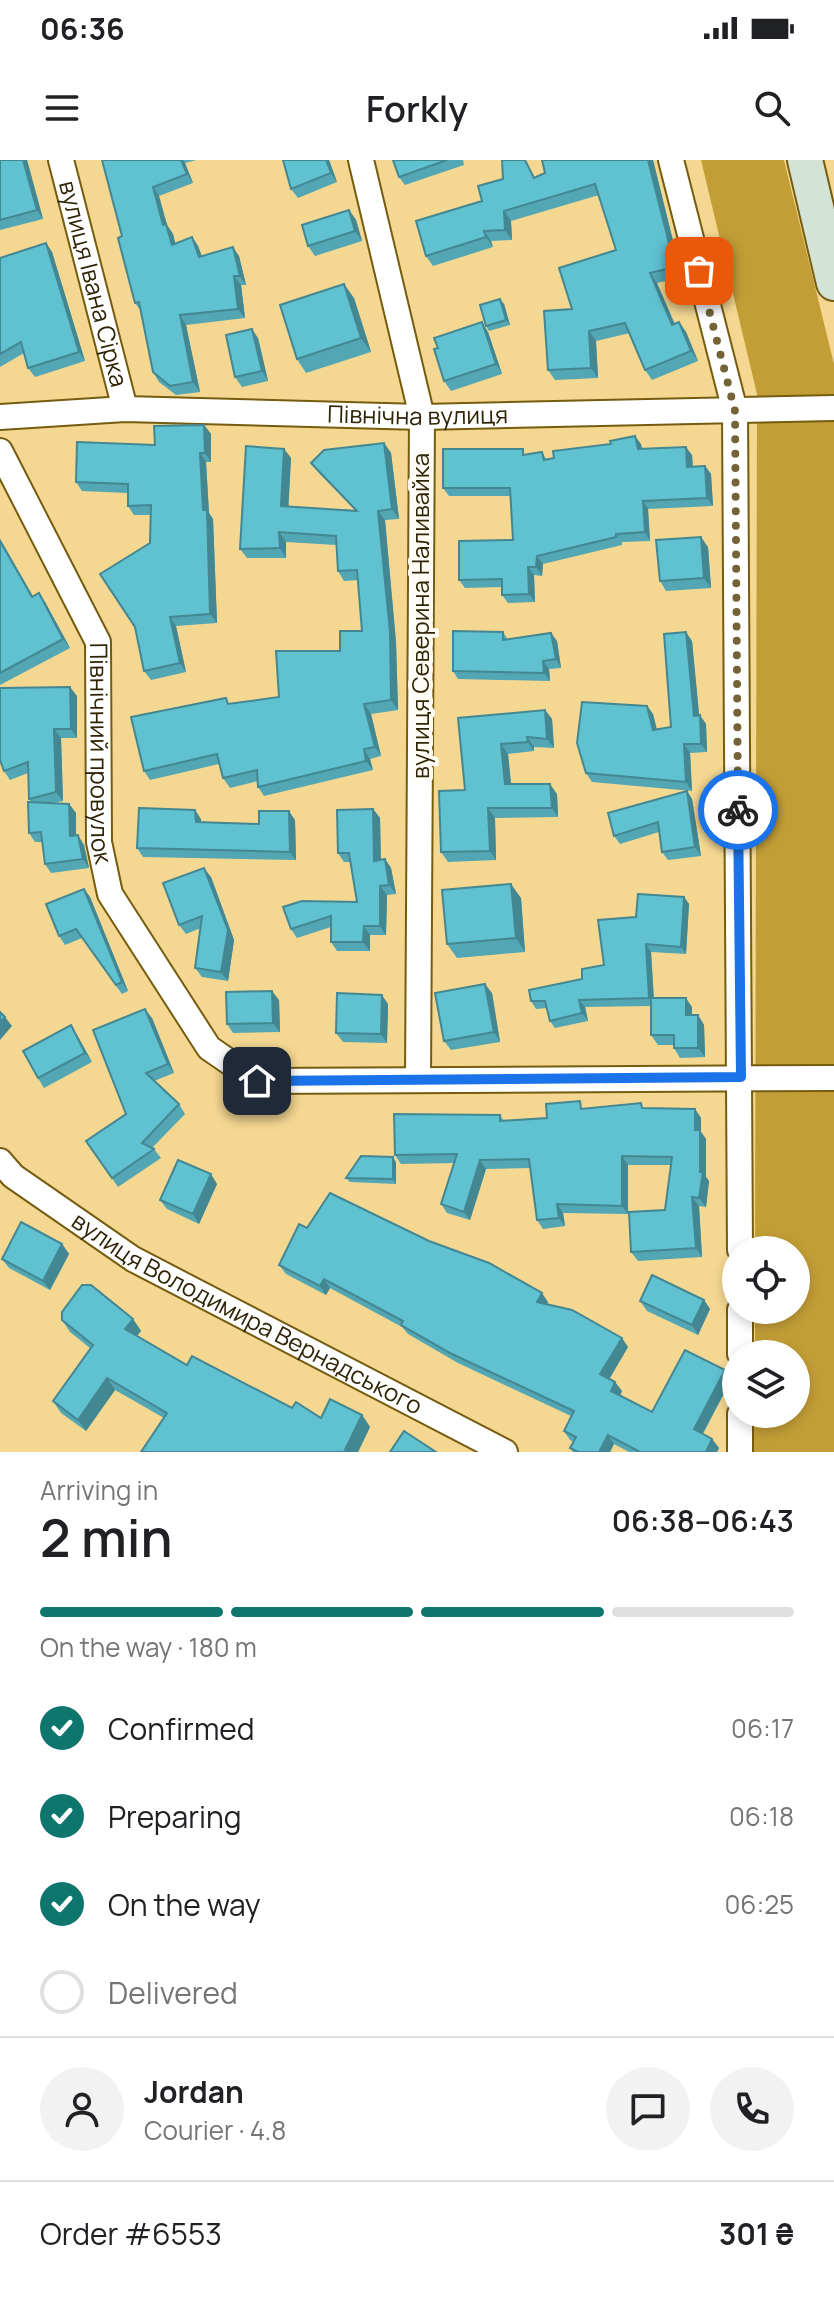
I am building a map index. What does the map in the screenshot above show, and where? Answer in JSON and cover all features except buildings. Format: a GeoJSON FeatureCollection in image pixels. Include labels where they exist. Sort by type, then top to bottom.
{"type":"FeatureCollection","features":[{"type":"Feature","properties":{"kind":"main road"},"geometry":{"type":"LineString","coordinates":[[805,160],[834,283]]}},
{"type":"Feature","properties":{"kind":"street","name":"вулиця Івана Сірка"},"geometry":{"type":"LineString","coordinates":[[61,160],[125,409]]}},
{"type":"Feature","properties":{"kind":"street","name":"вулиця Северина Наливайка"},"geometry":{"type":"LineString","coordinates":[[361,160],[422,417],[418,1078]]}},
{"type":"Feature","properties":{"kind":"street"},"geometry":{"type":"LineString","coordinates":[[671,160],[735,411],[740,1236]]}},
{"type":"Feature","properties":{"kind":"street","name":"Північна вулиця"},"geometry":{"type":"LineString","coordinates":[[0,417],[125,409],[422,417],[834,408]]}},
{"type":"Feature","properties":{"kind":"street","name":"Північний провулок"},"geometry":{"type":"LineString","coordinates":[[0,451],[98,642],[99,842],[110,894],[209,1048],[257,1081],[418,1078]]}},
{"type":"Feature","properties":{"kind":"street"},"geometry":{"type":"LineString","coordinates":[[418,1078],[834,1078]]}},
{"type":"Feature","properties":{"kind":"street","name":"вулиця Володимира Вернадського"},"geometry":{"type":"LineString","coordinates":[[4,1177],[133,1259],[505,1452]]}},
{"type":"Feature","properties":{"kind":"street"},"geometry":{"type":"LineString","coordinates":[[740,1428],[740,1452]]}},
{"type":"Feature","properties":{"kind":"shaded area"},"geometry":{"type":"Polygon","coordinates":[[[701,160],[784,160],[834,364],[834,1452],[754,1452],[754,1428],[810,1428],[810,1340],[755,1340],[755,1324],[810,1324],[810,1236],[755,1236],[757,394],[701,160]]]}},
{"type":"Feature","properties":{"kind":"way so far"},"geometry":{"type":"LineString","coordinates":[[699,271],[735,411],[738,810]]}},
{"type":"Feature","properties":{"kind":"route"},"geometry":{"type":"LineString","coordinates":[[257,1081],[741,1077],[738,810]]}}]}
